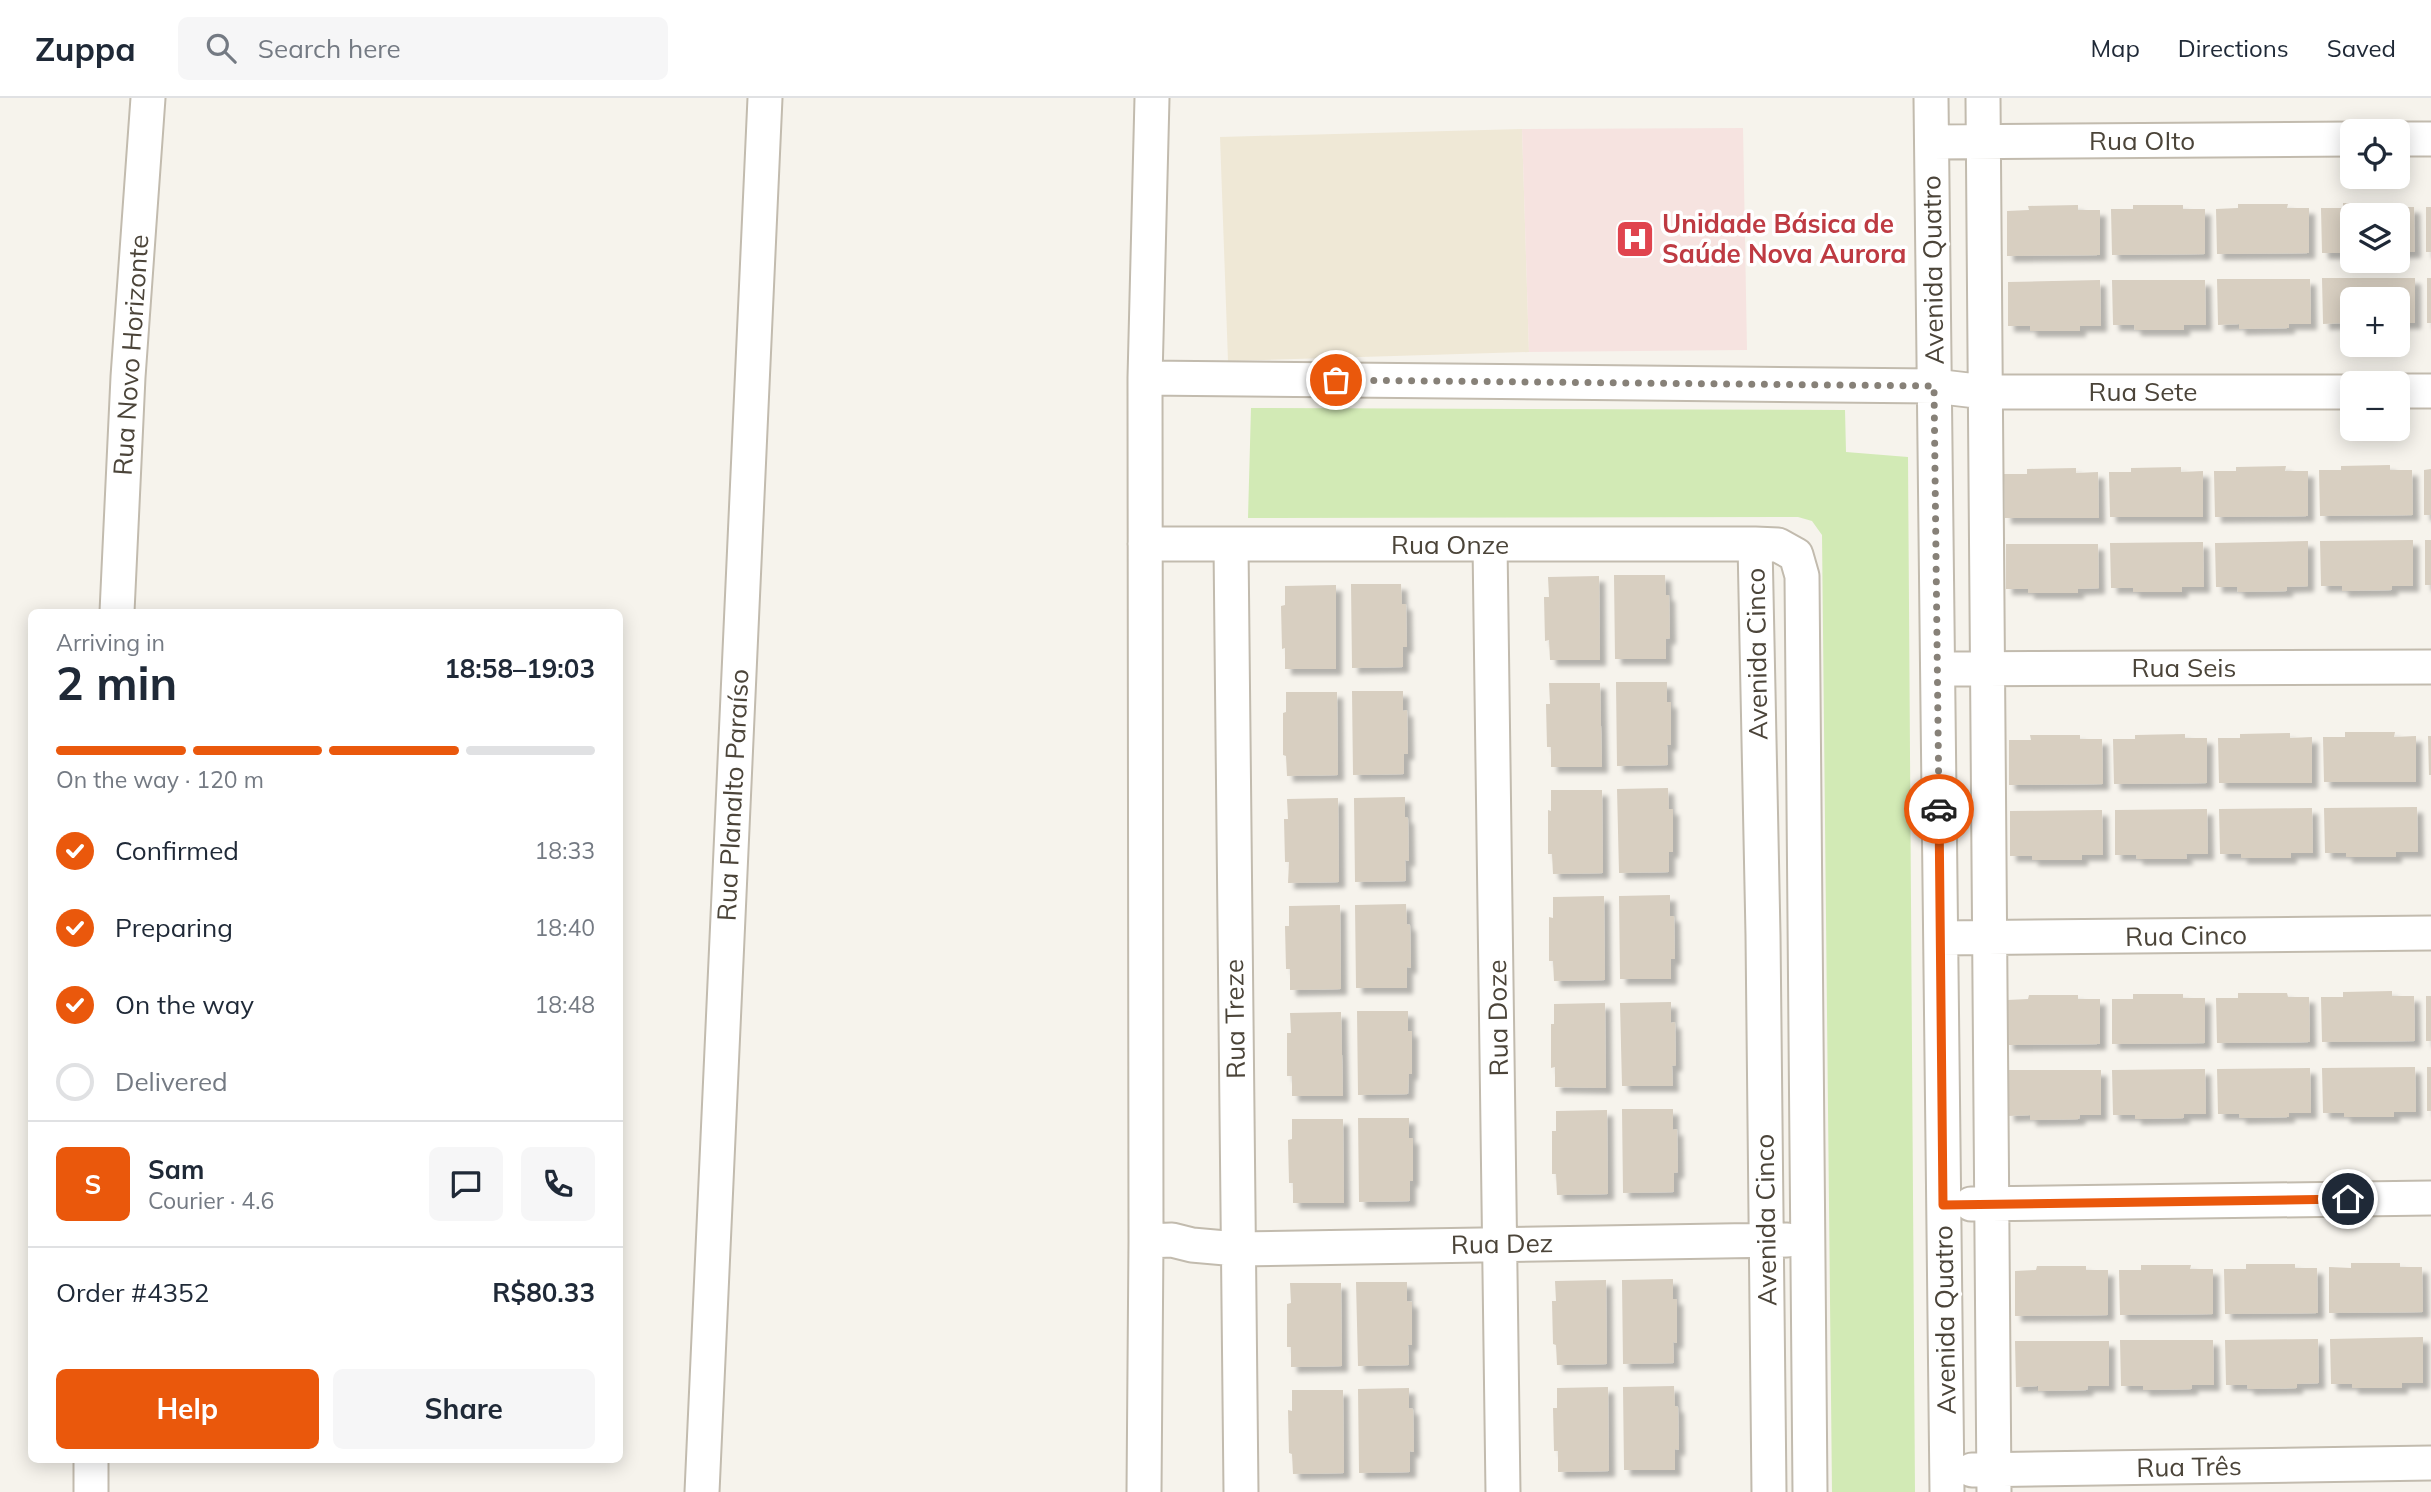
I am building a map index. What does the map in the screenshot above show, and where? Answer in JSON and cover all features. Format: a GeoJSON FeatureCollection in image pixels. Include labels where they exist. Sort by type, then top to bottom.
{"type":"FeatureCollection","features":[{"type":"Feature","properties":{"kind":"street","name":"Rua Novo Horizonte"},"geometry":{"type":"LineString","coordinates":[[117,609],[128,377],[148,98]]}},
{"type":"Feature","properties":{"kind":"street","name":"Rua Planalto Paraíso"},"geometry":{"type":"LineString","coordinates":[[702,1492],[765,98]]}},
{"type":"Feature","properties":{"kind":"street"},"geometry":{"type":"LineString","coordinates":[[1144,1492],[1145,378],[1152,98]]}},
{"type":"Feature","properties":{"kind":"street","name":"Avenida Quatro"},"geometry":{"type":"LineString","coordinates":[[1931,98],[1947,1481]]}},
{"type":"Feature","properties":{"kind":"street","name":"Avenida Quatro"},"geometry":{"type":"LineString","coordinates":[[1983,98],[1994,1481]]}},
{"type":"Feature","properties":{"kind":"street","name":"Rua OIto"},"geometry":{"type":"LineString","coordinates":[[1932,142],[2340,139]]}},
{"type":"Feature","properties":{"kind":"street"},"geometry":{"type":"LineString","coordinates":[[2410,139],[2431,139]]}},
{"type":"Feature","properties":{"kind":"street","name":"Rua Sete"},"geometry":{"type":"LineString","coordinates":[[1145,378],[1934,386],[1986,392],[2340,391]]}},
{"type":"Feature","properties":{"kind":"street"},"geometry":{"type":"LineString","coordinates":[[2410,391],[2431,391]]}},
{"type":"Feature","properties":{"kind":"street","name":"Rua Onze"},"geometry":{"type":"LineString","coordinates":[[1145,544],[1755,544]]}},
{"type":"Feature","properties":{"kind":"street","name":"Rua Doze"},"geometry":{"type":"LineString","coordinates":[[1490,544],[1503,1492]]}},
{"type":"Feature","properties":{"kind":"street","name":"Avenida Cinco"},"geometry":{"type":"LineString","coordinates":[[1769,1492],[1755,544],[1778,545],[1796,555],[1802,576],[1810,1492]]}},
{"type":"Feature","properties":{"kind":"street","name":"Rua Treze"},"geometry":{"type":"LineString","coordinates":[[1231,545],[1241,1492]]}},
{"type":"Feature","properties":{"kind":"street","name":"Rua Seis"},"geometry":{"type":"LineString","coordinates":[[1938,669],[2431,667]]}},
{"type":"Feature","properties":{"kind":"street","name":"Rua Cinco"},"geometry":{"type":"LineString","coordinates":[[1941,938],[2431,933]]}},
{"type":"Feature","properties":{"kind":"street"},"geometry":{"type":"LineString","coordinates":[[1943,1205],[2431,1198]]}},
{"type":"Feature","properties":{"kind":"street","name":"Rua Dez"},"geometry":{"type":"LineString","coordinates":[[1146,1241],[1172,1240],[1192,1245],[1237,1249],[1807,1239]]}},
{"type":"Feature","properties":{"kind":"street"},"geometry":{"type":"LineString","coordinates":[[91,1463],[91,1492]]}},
{"type":"Feature","properties":{"kind":"street","name":"Rua Três"},"geometry":{"type":"LineString","coordinates":[[1947,1481],[2431,1463]]}},
{"type":"Feature","properties":{"kind":"shaded area","name":"Unidade Básica de Saúde Nova Aurora"},"geometry":{"type":"Polygon","coordinates":[[[1743,128],[1747,350],[1529,352],[1522,129],[1743,128]]]}},
{"type":"Feature","properties":{"kind":"shaded area"},"geometry":{"type":"Polygon","coordinates":[[[1522,129],[1529,352],[1228,361],[1220,137],[1522,129]]]}},
{"type":"Feature","properties":{"kind":"green space"},"geometry":{"type":"Polygon","coordinates":[[[1251,408],[1845,410],[1846,452],[1908,457],[1915,1492],[1832,1492],[1822,535],[1812,521],[1798,517],[1248,518],[1251,408]]]}},
{"type":"Feature","properties":{"kind":"building"},"geometry":{"type":"Polygon","coordinates":[[[2238,204],[2288,204],[2287,208],[2309,208],[2309,253],[2217,254],[2216,209],[2238,208],[2238,204]]]}},
{"type":"Feature","properties":{"kind":"building"},"geometry":{"type":"Polygon","coordinates":[[[2078,205],[2078,210],[2100,210],[2100,255],[2007,256],[2007,211],[2029,210],[2028,206],[2078,205]]]}},
{"type":"Feature","properties":{"kind":"building"},"geometry":{"type":"Polygon","coordinates":[[[2133,205],[2183,205],[2183,209],[2205,209],[2205,254],[2112,255],[2111,209],[2133,209],[2133,205]]]}},
{"type":"Feature","properties":{"kind":"building"},"geometry":{"type":"Polygon","coordinates":[[[2410,207],[2414,207],[2415,252],[2410,252],[2410,207]]]}},
{"type":"Feature","properties":{"kind":"building"},"geometry":{"type":"Polygon","coordinates":[[[2426,207],[2431,207],[2431,252],[2426,252],[2426,207]]]}},
{"type":"Feature","properties":{"kind":"building"},"geometry":{"type":"Polygon","coordinates":[[[2321,208],[2340,208],[2340,253],[2322,253],[2321,208]]]}},
{"type":"Feature","properties":{"kind":"building"},"geometry":{"type":"Polygon","coordinates":[[[2322,278],[2415,278],[2415,323],[2410,323],[2410,287],[2340,287],[2340,323],[2323,324],[2322,278]]]}},
{"type":"Feature","properties":{"kind":"building"},"geometry":{"type":"Polygon","coordinates":[[[2427,278],[2431,278],[2431,323],[2427,323],[2427,278]]]}},
{"type":"Feature","properties":{"kind":"building"},"geometry":{"type":"Polygon","coordinates":[[[2217,279],[2310,279],[2311,324],[2289,324],[2289,328],[2239,329],[2239,324],[2218,325],[2217,279]]]}},
{"type":"Feature","properties":{"kind":"building"},"geometry":{"type":"Polygon","coordinates":[[[2100,280],[2101,326],[2080,326],[2080,331],[2030,331],[2030,326],[2008,326],[2008,282],[2100,280]]]}},
{"type":"Feature","properties":{"kind":"building"},"geometry":{"type":"Polygon","coordinates":[[[2112,280],[2205,280],[2206,325],[2184,325],[2184,330],[2135,330],[2134,325],[2113,325],[2112,280]]]}},
{"type":"Feature","properties":{"kind":"building"},"geometry":{"type":"Polygon","coordinates":[[[2390,465],[2390,470],[2412,470],[2413,515],[2320,516],[2319,470],[2341,470],[2341,466],[2390,465]]]}},
{"type":"Feature","properties":{"kind":"building"},"geometry":{"type":"Polygon","coordinates":[[[2286,466],[2285,471],[2308,471],[2308,516],[2215,517],[2214,471],[2236,471],[2236,467],[2286,466]]]}},
{"type":"Feature","properties":{"kind":"building"},"geometry":{"type":"Polygon","coordinates":[[[2181,467],[2181,472],[2203,471],[2203,517],[2110,517],[2109,472],[2131,472],[2131,468],[2181,467]]]}},
{"type":"Feature","properties":{"kind":"building"},"geometry":{"type":"Polygon","coordinates":[[[2076,468],[2076,473],[2098,472],[2099,518],[2005,518],[2004,474],[2027,474],[2027,469],[2076,468]]]}},
{"type":"Feature","properties":{"kind":"building"},"geometry":{"type":"Polygon","coordinates":[[[2431,469],[2431,515],[2424,515],[2424,470],[2431,469]]]}},
{"type":"Feature","properties":{"kind":"building"},"geometry":{"type":"Polygon","coordinates":[[[2413,540],[2413,586],[2392,586],[2392,590],[2342,591],[2342,586],[2321,586],[2320,541],[2413,540]]]}},
{"type":"Feature","properties":{"kind":"building"},"geometry":{"type":"Polygon","coordinates":[[[2425,540],[2431,540],[2431,585],[2425,585],[2425,540]]]}},
{"type":"Feature","properties":{"kind":"building"},"geometry":{"type":"Polygon","coordinates":[[[2308,541],[2308,586],[2287,587],[2287,591],[2238,592],[2237,587],[2216,587],[2215,543],[2308,541]]]}},
{"type":"Feature","properties":{"kind":"building"},"geometry":{"type":"Polygon","coordinates":[[[2203,542],[2204,587],[2182,587],[2182,592],[2133,592],[2133,588],[2111,588],[2110,543],[2203,542]]]}},
{"type":"Feature","properties":{"kind":"building"},"geometry":{"type":"Polygon","coordinates":[[[2006,544],[2098,544],[2099,588],[2078,589],[2078,593],[2028,593],[2028,589],[2006,589],[2006,544]]]}},
{"type":"Feature","properties":{"kind":"building"},"geometry":{"type":"Polygon","coordinates":[[[1614,575],[1665,575],[1666,595],[1669,595],[1670,638],[1666,639],[1666,659],[1615,659],[1614,575]]]}},
{"type":"Feature","properties":{"kind":"building"},"geometry":{"type":"Polygon","coordinates":[[[1599,576],[1600,660],[1550,660],[1549,640],[1545,641],[1544,597],[1549,597],[1548,577],[1599,576]]]}},
{"type":"Feature","properties":{"kind":"building"},"geometry":{"type":"Polygon","coordinates":[[[1351,584],[1401,584],[1402,604],[1406,604],[1407,647],[1403,647],[1403,667],[1352,668],[1351,584]]]}},
{"type":"Feature","properties":{"kind":"building"},"geometry":{"type":"Polygon","coordinates":[[[1336,585],[1336,669],[1285,669],[1281,606],[1285,605],[1285,586],[1336,585]]]}},
{"type":"Feature","properties":{"kind":"building"},"geometry":{"type":"Polygon","coordinates":[[[1616,682],[1667,682],[1667,702],[1671,702],[1668,765],[1617,766],[1616,682]]]}},
{"type":"Feature","properties":{"kind":"building"},"geometry":{"type":"Polygon","coordinates":[[[1549,683],[1600,683],[1602,767],[1551,767],[1551,747],[1547,747],[1546,704],[1550,704],[1549,683]]]}},
{"type":"Feature","properties":{"kind":"building"},"geometry":{"type":"Polygon","coordinates":[[[1352,691],[1403,691],[1403,711],[1407,710],[1408,754],[1404,754],[1404,774],[1353,775],[1352,691]]]}},
{"type":"Feature","properties":{"kind":"building"},"geometry":{"type":"Polygon","coordinates":[[[1286,692],[1337,692],[1338,775],[1287,776],[1286,756],[1283,755],[1286,692]]]}},
{"type":"Feature","properties":{"kind":"building"},"geometry":{"type":"Polygon","coordinates":[[[2345,732],[2395,732],[2394,737],[2416,736],[2416,782],[2324,782],[2323,737],[2345,737],[2345,732]]]}},
{"type":"Feature","properties":{"kind":"building"},"geometry":{"type":"Polygon","coordinates":[[[2290,733],[2290,738],[2312,737],[2312,783],[2219,783],[2218,738],[2240,738],[2240,734],[2290,733]]]}},
{"type":"Feature","properties":{"kind":"building"},"geometry":{"type":"Polygon","coordinates":[[[2185,734],[2185,738],[2207,738],[2207,783],[2114,784],[2113,739],[2135,739],[2135,735],[2185,734]]]}},
{"type":"Feature","properties":{"kind":"building"},"geometry":{"type":"Polygon","coordinates":[[[2030,735],[2080,735],[2080,739],[2102,739],[2103,784],[2009,785],[2009,740],[2031,740],[2030,735]]]}},
{"type":"Feature","properties":{"kind":"building"},"geometry":{"type":"Polygon","coordinates":[[[2428,736],[2431,736],[2431,775],[2429,775],[2428,736]]]}},
{"type":"Feature","properties":{"kind":"building"},"geometry":{"type":"Polygon","coordinates":[[[1668,788],[1669,809],[1673,809],[1673,852],[1669,852],[1669,872],[1619,873],[1617,789],[1668,788]]]}},
{"type":"Feature","properties":{"kind":"building"},"geometry":{"type":"Polygon","coordinates":[[[1551,790],[1602,790],[1603,873],[1553,874],[1552,854],[1548,854],[1551,790]]]}},
{"type":"Feature","properties":{"kind":"building"},"geometry":{"type":"Polygon","coordinates":[[[1405,797],[1409,861],[1405,860],[1406,881],[1355,882],[1354,798],[1405,797]]]}},
{"type":"Feature","properties":{"kind":"building"},"geometry":{"type":"Polygon","coordinates":[[[1338,798],[1339,882],[1288,883],[1289,862],[1285,862],[1284,819],[1288,819],[1287,799],[1338,798]]]}},
{"type":"Feature","properties":{"kind":"building"},"geometry":{"type":"Polygon","coordinates":[[[2417,807],[2418,852],[2396,852],[2396,857],[2346,857],[2346,853],[2325,853],[2324,808],[2417,807]]]}},
{"type":"Feature","properties":{"kind":"building"},"geometry":{"type":"Polygon","coordinates":[[[2312,808],[2313,853],[2291,853],[2291,858],[2241,858],[2241,854],[2220,854],[2219,809],[2312,808]]]}},
{"type":"Feature","properties":{"kind":"building"},"geometry":{"type":"Polygon","coordinates":[[[2207,809],[2208,854],[2186,854],[2187,859],[2137,859],[2136,855],[2115,855],[2115,810],[2207,809]]]}},
{"type":"Feature","properties":{"kind":"building"},"geometry":{"type":"Polygon","coordinates":[[[2102,810],[2103,855],[2082,855],[2082,860],[2032,860],[2032,856],[2010,856],[2010,811],[2102,810]]]}},
{"type":"Feature","properties":{"kind":"building"},"geometry":{"type":"Polygon","coordinates":[[[1670,895],[1670,916],[1674,916],[1675,959],[1671,959],[1671,979],[1620,979],[1619,896],[1670,895]]]}},
{"type":"Feature","properties":{"kind":"building"},"geometry":{"type":"Polygon","coordinates":[[[1604,896],[1605,980],[1554,981],[1553,961],[1549,961],[1549,917],[1553,918],[1553,897],[1604,896]]]}},
{"type":"Feature","properties":{"kind":"building"},"geometry":{"type":"Polygon","coordinates":[[[1406,904],[1407,924],[1410,925],[1411,968],[1407,967],[1407,988],[1356,988],[1355,905],[1406,904]]]}},
{"type":"Feature","properties":{"kind":"building"},"geometry":{"type":"Polygon","coordinates":[[[1340,905],[1341,989],[1290,990],[1290,969],[1286,969],[1285,926],[1289,926],[1289,906],[1340,905]]]}},
{"type":"Feature","properties":{"kind":"building"},"geometry":{"type":"Polygon","coordinates":[[[2392,991],[2392,996],[2414,996],[2415,1041],[2322,1042],[2321,997],[2343,997],[2343,992],[2392,991]]]}},
{"type":"Feature","properties":{"kind":"building"},"geometry":{"type":"Polygon","coordinates":[[[2238,993],[2287,993],[2288,997],[2309,997],[2310,1042],[2217,1043],[2216,998],[2238,998],[2238,993]]]}},
{"type":"Feature","properties":{"kind":"building"},"geometry":{"type":"Polygon","coordinates":[[[2133,994],[2183,994],[2183,998],[2205,998],[2205,1043],[2112,1044],[2112,999],[2133,999],[2133,994]]]}},
{"type":"Feature","properties":{"kind":"building"},"geometry":{"type":"Polygon","coordinates":[[[2029,995],[2078,995],[2078,999],[2100,999],[2100,1044],[2007,1045],[2007,1000],[2028,999],[2029,995]]]}},
{"type":"Feature","properties":{"kind":"building"},"geometry":{"type":"Polygon","coordinates":[[[2426,996],[2431,996],[2431,1041],[2426,1041],[2426,996]]]}},
{"type":"Feature","properties":{"kind":"building"},"geometry":{"type":"Polygon","coordinates":[[[1671,1002],[1671,1023],[1675,1022],[1676,1065],[1672,1066],[1673,1086],[1622,1086],[1620,1003],[1671,1002]]]}},
{"type":"Feature","properties":{"kind":"building"},"geometry":{"type":"Polygon","coordinates":[[[1605,1003],[1606,1088],[1555,1087],[1555,1067],[1551,1068],[1554,1004],[1605,1003]]]}},
{"type":"Feature","properties":{"kind":"building"},"geometry":{"type":"Polygon","coordinates":[[[1357,1011],[1408,1011],[1408,1031],[1412,1031],[1412,1074],[1409,1074],[1408,1094],[1358,1095],[1357,1011]]]}},
{"type":"Feature","properties":{"kind":"building"},"geometry":{"type":"Polygon","coordinates":[[[1341,1012],[1343,1096],[1292,1096],[1292,1076],[1287,1076],[1290,1013],[1341,1012]]]}},
{"type":"Feature","properties":{"kind":"building"},"geometry":{"type":"Polygon","coordinates":[[[2415,1067],[2416,1112],[2394,1112],[2394,1117],[2344,1117],[2344,1113],[2323,1113],[2322,1068],[2415,1067]]]}},
{"type":"Feature","properties":{"kind":"building"},"geometry":{"type":"Polygon","coordinates":[[[2427,1067],[2431,1067],[2431,1111],[2427,1111],[2427,1067]]]}},
{"type":"Feature","properties":{"kind":"building"},"geometry":{"type":"Polygon","coordinates":[[[2310,1068],[2311,1113],[2289,1113],[2289,1117],[2240,1118],[2239,1114],[2218,1114],[2217,1069],[2310,1068]]]}},
{"type":"Feature","properties":{"kind":"building"},"geometry":{"type":"Polygon","coordinates":[[[2205,1069],[2206,1114],[2184,1114],[2184,1118],[2135,1119],[2135,1115],[2113,1115],[2112,1070],[2205,1069]]]}},
{"type":"Feature","properties":{"kind":"building"},"geometry":{"type":"Polygon","coordinates":[[[2007,1070],[2101,1070],[2101,1115],[2080,1115],[2079,1119],[2030,1120],[2030,1115],[2008,1116],[2007,1070]]]}},
{"type":"Feature","properties":{"kind":"building"},"geometry":{"type":"Polygon","coordinates":[[[1622,1109],[1673,1109],[1673,1130],[1677,1129],[1678,1172],[1674,1173],[1674,1192],[1623,1193],[1622,1109]]]}},
{"type":"Feature","properties":{"kind":"building"},"geometry":{"type":"Polygon","coordinates":[[[1607,1110],[1608,1194],[1557,1195],[1556,1174],[1552,1174],[1552,1131],[1556,1131],[1556,1111],[1607,1110]]]}},
{"type":"Feature","properties":{"kind":"building"},"geometry":{"type":"Polygon","coordinates":[[[1358,1118],[1409,1118],[1409,1138],[1413,1138],[1410,1201],[1359,1202],[1358,1118]]]}},
{"type":"Feature","properties":{"kind":"building"},"geometry":{"type":"Polygon","coordinates":[[[1292,1119],[1343,1119],[1344,1203],[1293,1203],[1293,1183],[1289,1183],[1288,1140],[1292,1139],[1292,1119]]]}},
{"type":"Feature","properties":{"kind":"building"},"geometry":{"type":"Polygon","coordinates":[[[2351,1263],[2400,1263],[2400,1267],[2422,1267],[2423,1312],[2329,1313],[2329,1267],[2351,1268],[2351,1263]]]}},
{"type":"Feature","properties":{"kind":"building"},"geometry":{"type":"Polygon","coordinates":[[[2246,1264],[2295,1264],[2295,1268],[2317,1268],[2318,1313],[2225,1314],[2224,1269],[2246,1269],[2246,1264]]]}},
{"type":"Feature","properties":{"kind":"building"},"geometry":{"type":"Polygon","coordinates":[[[2141,1265],[2191,1265],[2190,1269],[2213,1269],[2213,1314],[2120,1315],[2119,1270],[2141,1270],[2141,1265]]]}},
{"type":"Feature","properties":{"kind":"building"},"geometry":{"type":"Polygon","coordinates":[[[2037,1266],[2086,1266],[2086,1270],[2108,1270],[2108,1315],[2015,1316],[2015,1271],[2036,1270],[2037,1266]]]}},
{"type":"Feature","properties":{"kind":"building"},"geometry":{"type":"Polygon","coordinates":[[[1673,1279],[1673,1299],[1677,1299],[1674,1363],[1623,1364],[1622,1280],[1673,1279]]]}},
{"type":"Feature","properties":{"kind":"building"},"geometry":{"type":"Polygon","coordinates":[[[1606,1280],[1607,1364],[1557,1365],[1556,1345],[1553,1344],[1552,1301],[1556,1301],[1555,1281],[1606,1280]]]}},
{"type":"Feature","properties":{"kind":"building"},"geometry":{"type":"Polygon","coordinates":[[[1356,1282],[1407,1282],[1407,1301],[1412,1302],[1409,1365],[1358,1366],[1356,1282]]]}},
{"type":"Feature","properties":{"kind":"building"},"geometry":{"type":"Polygon","coordinates":[[[1290,1283],[1341,1283],[1342,1366],[1291,1367],[1291,1347],[1287,1347],[1290,1283]]]}},
{"type":"Feature","properties":{"kind":"building"},"geometry":{"type":"Polygon","coordinates":[[[2423,1337],[2423,1383],[2402,1383],[2402,1388],[2352,1388],[2352,1384],[2331,1384],[2330,1339],[2423,1337]]]}},
{"type":"Feature","properties":{"kind":"building"},"geometry":{"type":"Polygon","coordinates":[[[2318,1339],[2319,1383],[2297,1384],[2297,1388],[2248,1389],[2247,1385],[2226,1385],[2225,1340],[2318,1339]]]}},
{"type":"Feature","properties":{"kind":"building"},"geometry":{"type":"Polygon","coordinates":[[[2120,1340],[2213,1340],[2214,1385],[2192,1385],[2192,1389],[2143,1390],[2143,1386],[2121,1386],[2120,1340]]]}},
{"type":"Feature","properties":{"kind":"building"},"geometry":{"type":"Polygon","coordinates":[[[2015,1341],[2109,1341],[2109,1386],[2088,1386],[2087,1390],[2038,1391],[2038,1386],[2016,1387],[2015,1341]]]}},
{"type":"Feature","properties":{"kind":"building"},"geometry":{"type":"Polygon","coordinates":[[[1674,1386],[1675,1406],[1678,1407],[1679,1450],[1675,1449],[1675,1470],[1624,1470],[1623,1387],[1674,1386]]]}},
{"type":"Feature","properties":{"kind":"building"},"geometry":{"type":"Polygon","coordinates":[[[1608,1387],[1609,1471],[1558,1472],[1558,1451],[1554,1451],[1553,1408],[1557,1408],[1557,1388],[1608,1387]]]}},
{"type":"Feature","properties":{"kind":"building"},"geometry":{"type":"Polygon","coordinates":[[[1409,1388],[1409,1408],[1413,1409],[1414,1452],[1410,1451],[1410,1472],[1359,1473],[1358,1389],[1409,1388]]]}},
{"type":"Feature","properties":{"kind":"building"},"geometry":{"type":"Polygon","coordinates":[[[1292,1390],[1343,1390],[1344,1473],[1293,1474],[1292,1454],[1289,1453],[1288,1410],[1292,1411],[1292,1390]]]}},
{"type":"Feature","properties":{"kind":"way so far"},"geometry":{"type":"LineString","coordinates":[[1336,380],[1934,386],[1939,809]]}},
{"type":"Feature","properties":{"kind":"place","name":"Unidade Básica de Saúde Nova Aurora"},"geometry":{"type":"Point","coordinates":[1635,239]}},
{"type":"Feature","properties":{"kind":"route"},"geometry":{"type":"LineString","coordinates":[[1939,809],[1943,1205],[2348,1199]]}}]}
